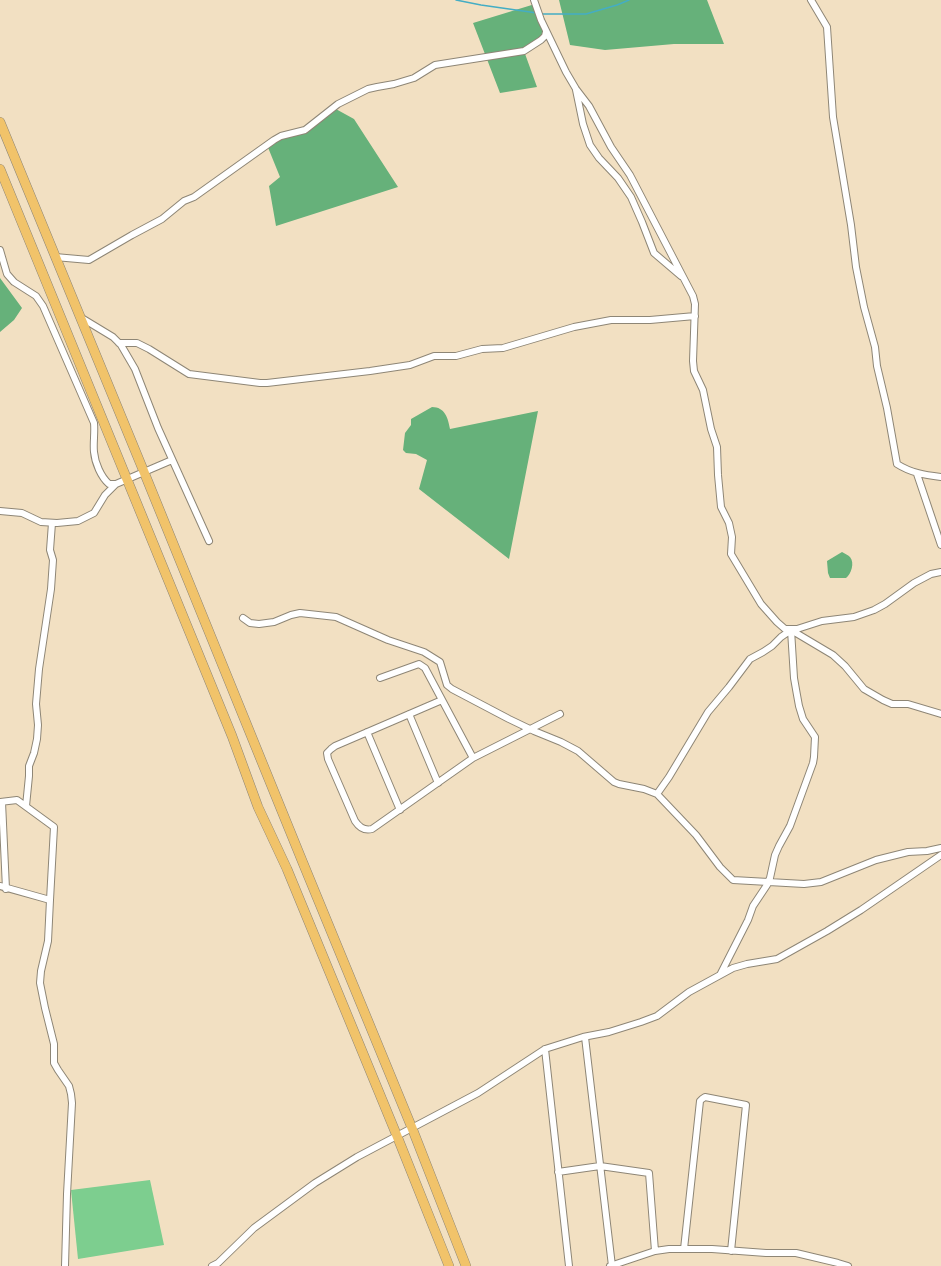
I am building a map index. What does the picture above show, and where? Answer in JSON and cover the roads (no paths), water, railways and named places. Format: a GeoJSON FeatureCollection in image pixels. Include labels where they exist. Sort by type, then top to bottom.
{"type":"FeatureCollection","features":[{"type":"Feature","properties":{"kind":"highway"},"geometry":{"type":"LineString","coordinates":[[0,122],[412,1128],[466,1266]]}},
{"type":"Feature","properties":{"kind":"highway"},"geometry":{"type":"LineString","coordinates":[[0,169],[232,736],[258,807],[287,869],[397,1136],[448,1266]]}},
{"type":"Feature","properties":{"kind":"street"},"geometry":{"type":"LineString","coordinates":[[534,0],[546,32],[566,72],[576,89],[590,106],[612,147],[630,175],[694,296],[694,371],[704,390],[711,429],[717,448],[718,475],[722,507],[729,522],[732,537],[732,554],[761,604],[777,622],[833,655],[845,666],[864,689],[892,704],[908,704],[941,714]]}},
{"type":"Feature","properties":{"kind":"street"},"geometry":{"type":"LineString","coordinates":[[812,0],[827,27],[833,117],[851,224],[856,267],[864,308],[875,347],[877,366],[893,436],[897,464],[917,474],[941,477]]}},
{"type":"Feature","properties":{"kind":"street"},"geometry":{"type":"LineString","coordinates":[[55,257],[89,260],[162,219],[184,201],[198,194],[274,140],[281,136],[305,130],[338,104],[359,93],[414,78],[435,65],[524,51],[541,40],[545,36],[546,32]]}},
{"type":"Feature","properties":{"kind":"street"},"geometry":{"type":"LineString","coordinates":[[576,89],[583,124],[590,145],[599,158],[618,178],[631,197],[654,253],[685,280]]}},
{"type":"Feature","properties":{"kind":"street"},"geometry":{"type":"LineString","coordinates":[[0,250],[7,274],[14,282],[36,296],[44,306],[94,424],[94,453],[100,472],[108,484],[116,484]]}},
{"type":"Feature","properties":{"kind":"street"},"geometry":{"type":"LineString","coordinates":[[119,343],[136,344],[149,349],[188,374],[267,383],[370,371],[410,365],[434,356],[456,356],[482,349],[503,348],[574,326],[611,320],[650,320],[695,316]]}},
{"type":"Feature","properties":{"kind":"street"},"geometry":{"type":"LineString","coordinates":[[80,318],[113,337],[119,343],[135,369],[158,428],[209,541]]}},
{"type":"Feature","properties":{"kind":"street"},"geometry":{"type":"LineString","coordinates":[[0,511],[22,513],[41,522],[52,523],[78,521],[94,513],[105,495],[116,484],[172,460]]}},
{"type":"Feature","properties":{"kind":"street"},"geometry":{"type":"LineString","coordinates":[[917,474],[938,525],[941,545]]}},
{"type":"Feature","properties":{"kind":"street"},"geometry":{"type":"LineString","coordinates":[[26,806],[29,766],[34,753],[38,732],[36,704],[39,669],[51,589],[53,560],[50,550],[52,523]]}},
{"type":"Feature","properties":{"kind":"street"},"geometry":{"type":"LineString","coordinates":[[657,794],[669,777],[708,712],[729,688],[750,659],[772,646],[780,637],[792,630],[797,630],[822,621],[854,617],[874,610],[914,583],[931,574],[941,572]]}},
{"type":"Feature","properties":{"kind":"street"},"geometry":{"type":"LineString","coordinates":[[243,618],[250,623],[259,624],[274,622],[300,613],[336,617],[388,640],[424,652],[440,662],[447,685],[530,730],[561,742],[578,751],[614,782],[644,789],[657,794],[696,836],[733,880],[804,884],[821,882],[876,860],[908,852],[941,848]]}},
{"type":"Feature","properties":{"kind":"street"},"geometry":{"type":"LineString","coordinates":[[720,975],[748,920],[750,912],[769,881],[775,855],[790,826],[813,763],[815,738],[803,719],[796,695],[792,630]]}},
{"type":"Feature","properties":{"kind":"street"},"geometry":{"type":"LineString","coordinates":[[380,678],[419,664],[422,665],[473,758]]}},
{"type":"Feature","properties":{"kind":"street"},"geometry":{"type":"LineString","coordinates":[[442,700],[330,749],[327,753],[328,759],[357,825],[367,830],[372,829],[473,758],[560,714]]}},
{"type":"Feature","properties":{"kind":"street"},"geometry":{"type":"LineString","coordinates":[[409,714],[438,783]]}},
{"type":"Feature","properties":{"kind":"street"},"geometry":{"type":"LineString","coordinates":[[367,732],[400,810]]}},
{"type":"Feature","properties":{"kind":"street"},"geometry":{"type":"LineString","coordinates":[[50,900],[3,888],[1,802],[17,800],[54,827],[48,941],[41,971],[40,983],[54,1044],[54,1063],[69,1086],[72,1103],[67,1194],[66,1266]]}},
{"type":"Feature","properties":{"kind":"street"},"geometry":{"type":"LineString","coordinates":[[212,1266],[254,1228],[315,1183],[357,1157],[478,1093],[545,1049],[585,1037],[626,1028],[657,1016],[689,992],[733,968],[777,959],[828,931],[941,855]]}},
{"type":"Feature","properties":{"kind":"street"},"geometry":{"type":"LineString","coordinates":[[585,1037],[611,1266],[655,1251],[669,1249],[796,1253],[848,1266]]}},
{"type":"Feature","properties":{"kind":"street"},"geometry":{"type":"LineString","coordinates":[[545,1049],[568,1266]]}},
{"type":"Feature","properties":{"kind":"street"},"geometry":{"type":"LineString","coordinates":[[684,1249],[700,1101],[705,1097],[746,1105],[731,1251]]}},
{"type":"Feature","properties":{"kind":"street"},"geometry":{"type":"LineString","coordinates":[[558,1172],[600,1166],[649,1173],[655,1251]]}},
{"type":"Feature","properties":{"kind":"waterway"},"geometry":{"type":"LineString","coordinates":[[456,0],[537,13]]}},
{"type":"Feature","properties":{"kind":"waterway"},"geometry":{"type":"LineString","coordinates":[[541,14],[586,14],[629,0]]}}]}
